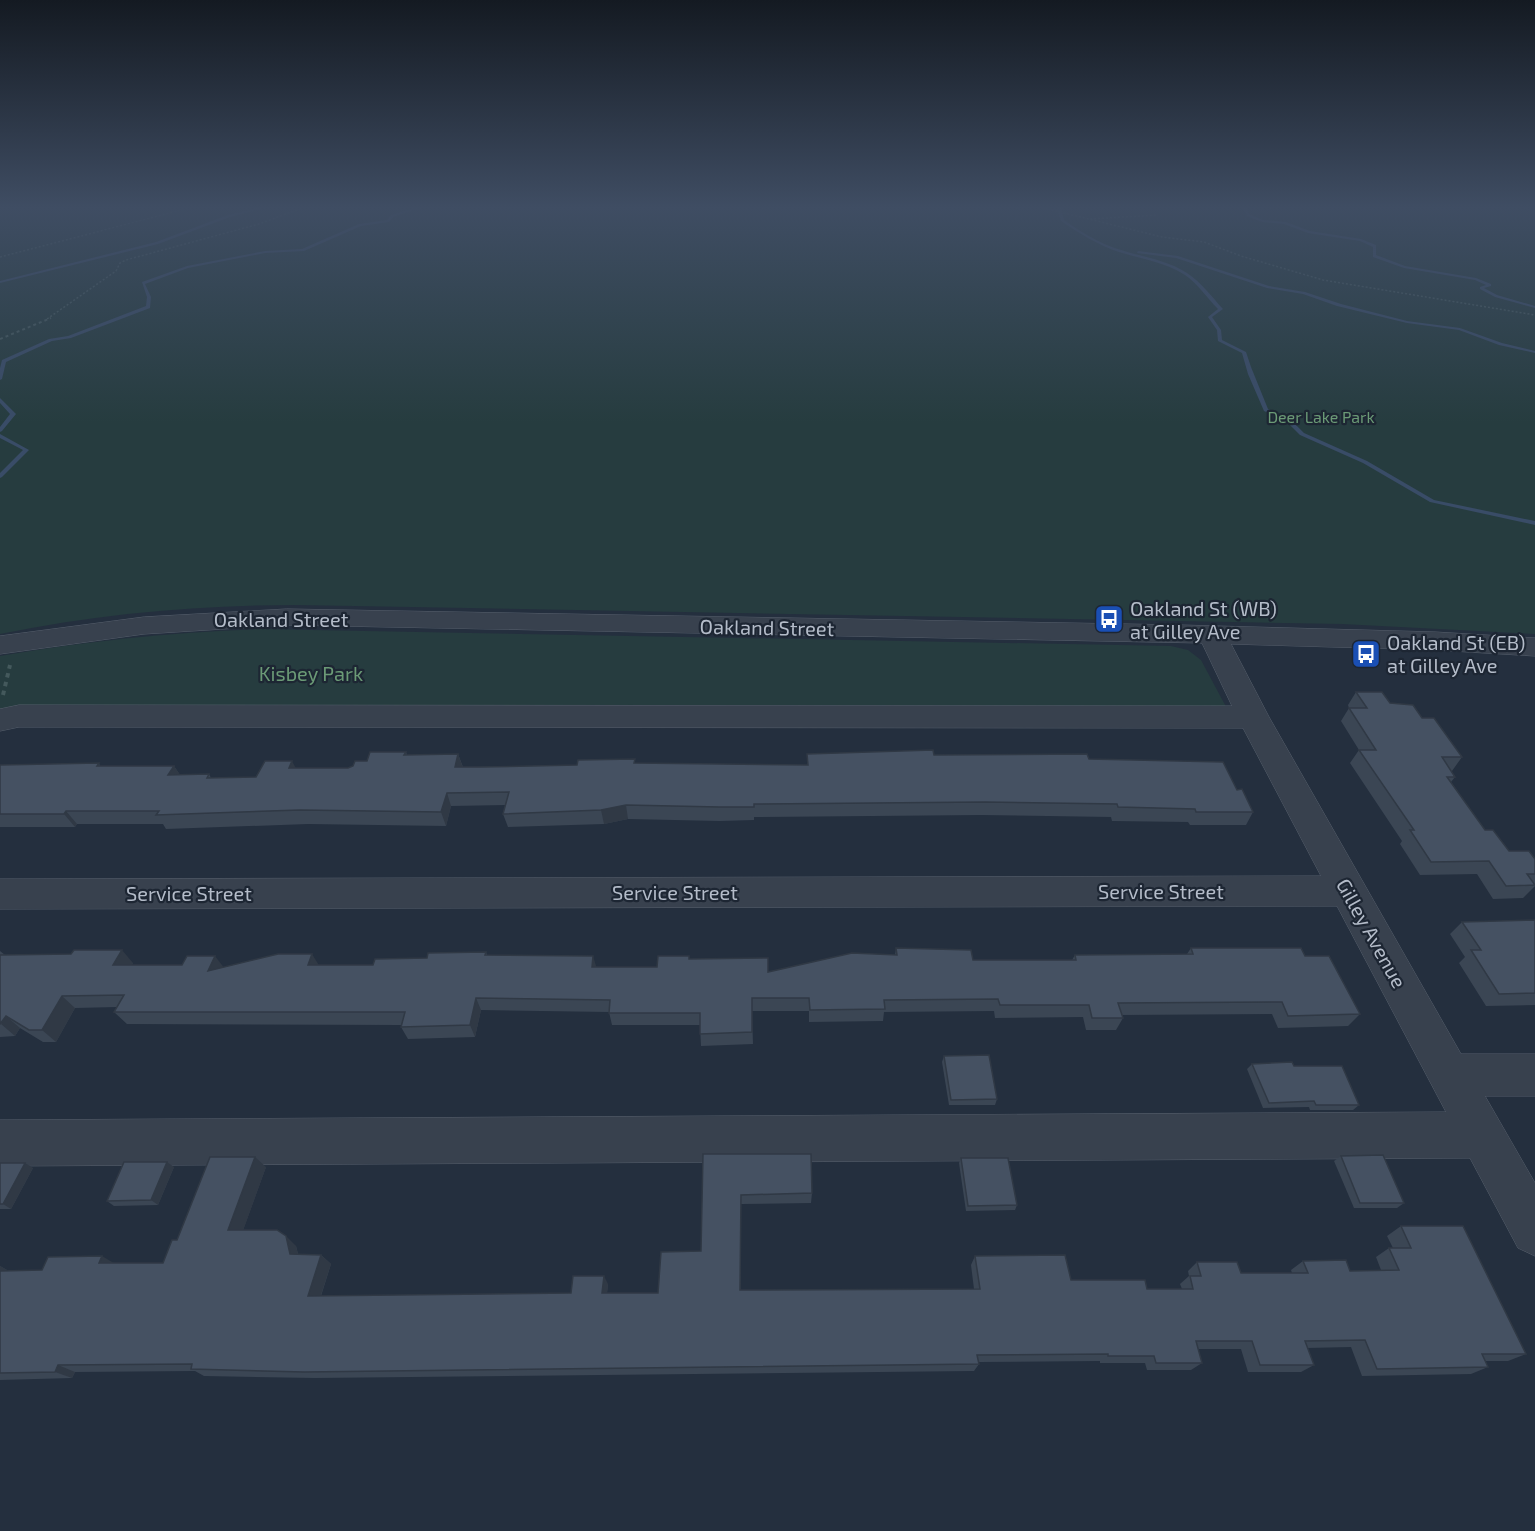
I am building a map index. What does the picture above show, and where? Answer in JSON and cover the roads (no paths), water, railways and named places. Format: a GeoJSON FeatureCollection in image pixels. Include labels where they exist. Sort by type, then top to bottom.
{"type":"FeatureCollection","features":[{"type":"Feature","properties":{"kind":"street","name":"Oakland Street"},"geometry":{"type":"LineString","coordinates":[[0,645],[164,622],[287,617],[1212,635],[1435,641],[1535,647]]}},
{"type":"Feature","properties":{"kind":"street","name":"Gilley Avenue"},"geometry":{"type":"LineString","coordinates":[[1212,635],[1253,717],[1535,1231]]}},
{"type":"Feature","properties":{"kind":"street"},"geometry":{"type":"LineString","coordinates":[[1,708],[19,716],[1253,717]]}},
{"type":"Feature","properties":{"kind":"street","name":"Service Street"},"geometry":{"type":"LineString","coordinates":[[0,894],[1349,891]]}},
{"type":"Feature","properties":{"kind":"street"},"geometry":{"type":"LineString","coordinates":[[1450,1075],[1535,1075]]}},
{"type":"Feature","properties":{"kind":"street"},"geometry":{"type":"LineString","coordinates":[[0,1143],[1484,1136]]}},
{"type":"Feature","properties":{"kind":"waterway"},"geometry":{"type":"LineString","coordinates":[[0,282],[10,279]]}},
{"type":"Feature","properties":{"kind":"waterway"},"geometry":{"type":"LineString","coordinates":[[0,379],[4,361],[51,340],[69,337],[148,307],[149,297],[143,283],[153,279]]}},
{"type":"Feature","properties":{"kind":"waterway"},"geometry":{"type":"LineString","coordinates":[[1193,279],[1221,309],[1210,317],[1219,330],[1220,341],[1244,352],[1266,410],[1288,420],[1302,434],[1365,462],[1432,501],[1535,523]]}},
{"type":"Feature","properties":{"kind":"waterway"},"geometry":{"type":"LineString","coordinates":[[1245,279],[1268,287],[1304,293],[1339,305],[1407,322],[1460,329],[1501,344],[1535,352]]}},
{"type":"Feature","properties":{"kind":"waterway"},"geometry":{"type":"LineString","coordinates":[[1477,279],[1490,285],[1481,288],[1496,296],[1535,307]]}},
{"type":"Feature","properties":{"kind":"waterway"},"geometry":{"type":"LineString","coordinates":[[0,400],[13,414],[0,430]]}},
{"type":"Feature","properties":{"kind":"waterway"},"geometry":{"type":"LineString","coordinates":[[0,436],[26,450],[0,476]]}},
{"type":"Feature","properties":{"kind":"place","name":"Oakland St (WB) at Gilley Ave"},"geometry":{"type":"Point","coordinates":[1109,619]}},
{"type":"Feature","properties":{"kind":"place","name":"Oakland St (EB) at Gilley Ave"},"geometry":{"type":"Point","coordinates":[1366,654]}},
{"type":"Feature","properties":{"kind":"park label","name":"Deer Lake Park"},"geometry":{"type":"Point","coordinates":[1321,416]}},
{"type":"Feature","properties":{"kind":"park label","name":"Kisbey Park"},"geometry":{"type":"Point","coordinates":[311,673]}}]}
